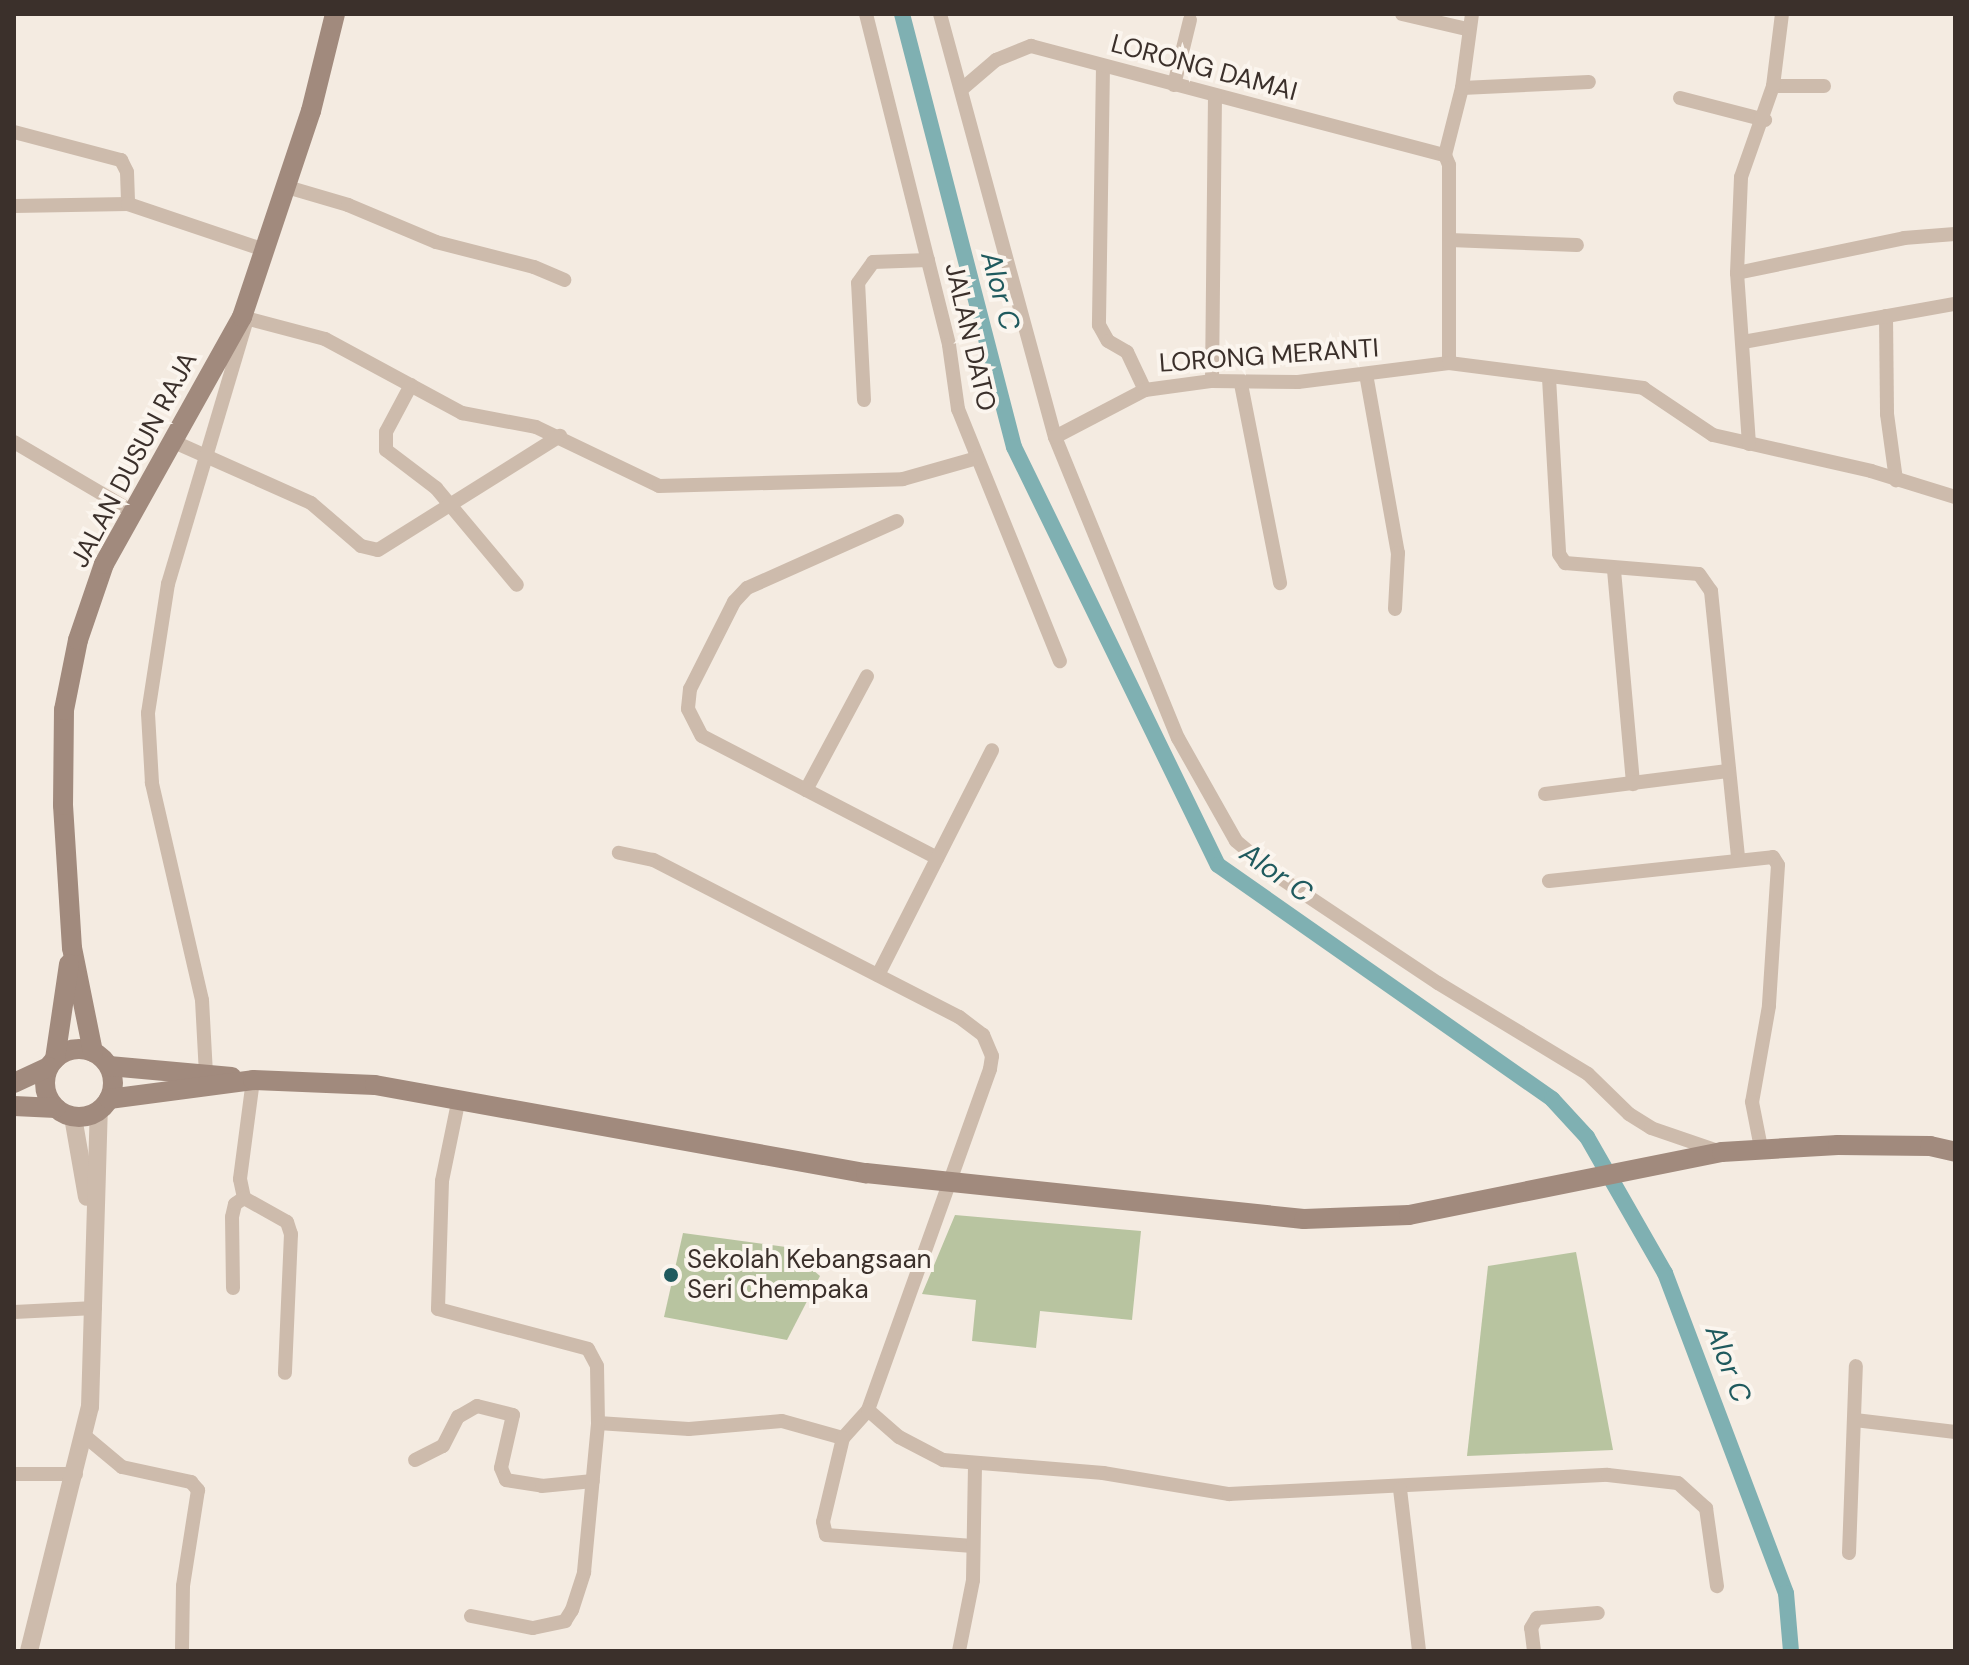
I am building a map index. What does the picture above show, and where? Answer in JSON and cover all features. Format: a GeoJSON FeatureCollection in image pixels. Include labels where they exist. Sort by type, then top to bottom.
{"type":"FeatureCollection","features":[{"type":"Feature","properties":{"kind":"main road","name":"JALAN DUSUN RAJA"},"geometry":{"type":"LineString","coordinates":[[101,1059],[72,948],[63,793],[64,710],[88,605],[133,512],[245,317],[262,249],[287,187],[335,14]]}},
{"type":"Feature","properties":{"kind":"main road","name":"JALAN DUSUN RAJA"},"geometry":{"type":"LineString","coordinates":[[52,1063],[72,948]]}},
{"type":"Feature","properties":{"kind":"main road"},"geometry":{"type":"LineString","coordinates":[[14,1083],[73,1050],[101,1059],[253,1080],[362,1084],[459,1098],[945,1184],[1339,1220],[1409,1215],[1722,1152],[1761,1148],[1930,1146],[1955,1152]]}},
{"type":"Feature","properties":{"kind":"main road"},"geometry":{"type":"LineString","coordinates":[[101,1059],[104,1105]]}},
{"type":"Feature","properties":{"kind":"main road"},"geometry":{"type":"LineString","coordinates":[[52,1063],[46,1093],[64,1112]]}},
{"type":"Feature","properties":{"kind":"main road"},"geometry":{"type":"LineString","coordinates":[[14,1106],[64,1112],[253,1080]]}},
{"type":"Feature","properties":{"kind":"main road"},"geometry":{"type":"LineString","coordinates":[[1930,1146],[1955,1138]]}},
{"type":"Feature","properties":{"kind":"street","name":"JALAN DATO"},"geometry":{"type":"LineString","coordinates":[[866,14],[949,345],[958,409],[1060,661]]}},
{"type":"Feature","properties":{"kind":"street"},"geometry":{"type":"LineString","coordinates":[[940,14],[1055,437],[1178,738],[1236,841],[1279,877],[1438,983],[1588,1074],[1629,1114],[1651,1128],[1722,1152]]}},
{"type":"Feature","properties":{"kind":"street"},"geometry":{"type":"LineString","coordinates":[[1402,14],[1467,29]]}},
{"type":"Feature","properties":{"kind":"street"},"geometry":{"type":"LineString","coordinates":[[1449,363],[1449,165],[1445,155],[1462,88],[1467,29],[1472,14]]}},
{"type":"Feature","properties":{"kind":"street"},"geometry":{"type":"LineString","coordinates":[[1749,444],[1737,273],[1741,177],[1765,120],[1773,86],[1782,14]]}},
{"type":"Feature","properties":{"kind":"street"},"geometry":{"type":"LineString","coordinates":[[1174,85],[1190,20]]}},
{"type":"Feature","properties":{"kind":"street","name":"LORONG DAMAI"},"geometry":{"type":"LineString","coordinates":[[962,89],[996,60],[1031,46],[1445,155]]}},
{"type":"Feature","properties":{"kind":"street"},"geometry":{"type":"LineString","coordinates":[[1103,66],[1099,325],[1108,341],[1127,352],[1145,390]]}},
{"type":"Feature","properties":{"kind":"street"},"geometry":{"type":"LineString","coordinates":[[1462,88],[1589,82]]}},
{"type":"Feature","properties":{"kind":"street"},"geometry":{"type":"LineString","coordinates":[[1773,86],[1824,86]]}},
{"type":"Feature","properties":{"kind":"street"},"geometry":{"type":"LineString","coordinates":[[1212,381],[1215,96]]}},
{"type":"Feature","properties":{"kind":"street"},"geometry":{"type":"LineString","coordinates":[[1680,98],[1765,120]]}},
{"type":"Feature","properties":{"kind":"street"},"geometry":{"type":"LineString","coordinates":[[14,132],[121,160],[127,172],[128,204]]}},
{"type":"Feature","properties":{"kind":"street"},"geometry":{"type":"LineString","coordinates":[[287,187],[348,205],[436,242],[534,267],[564,280]]}},
{"type":"Feature","properties":{"kind":"street"},"geometry":{"type":"LineString","coordinates":[[14,206],[128,204],[262,249]]}},
{"type":"Feature","properties":{"kind":"street"},"geometry":{"type":"LineString","coordinates":[[1737,273],[1904,238],[1955,234]]}},
{"type":"Feature","properties":{"kind":"street"},"geometry":{"type":"LineString","coordinates":[[1450,240],[1577,245]]}},
{"type":"Feature","properties":{"kind":"street"},"geometry":{"type":"LineString","coordinates":[[864,400],[858,283],[873,262],[928,260]]}},
{"type":"Feature","properties":{"kind":"street"},"geometry":{"type":"LineString","coordinates":[[1743,342],[1955,304]]}},
{"type":"Feature","properties":{"kind":"street"},"geometry":{"type":"LineString","coordinates":[[1886,316],[1887,414],[1896,480]]}},
{"type":"Feature","properties":{"kind":"street"},"geometry":{"type":"LineString","coordinates":[[206,1074],[202,1000],[152,783],[148,713],[165,599],[245,317],[325,339],[462,413],[516,421],[560,436],[642,480],[667,486],[903,479],[977,458]]}},
{"type":"Feature","properties":{"kind":"street","name":"LORONG MERANTI"},"geometry":{"type":"LineString","coordinates":[[1055,437],[1145,390],[1212,381],[1241,384],[1366,374],[1449,363],[1643,388],[1713,435],[1955,497]]}},
{"type":"Feature","properties":{"kind":"street"},"geometry":{"type":"LineString","coordinates":[[1366,374],[1398,553],[1395,609]]}},
{"type":"Feature","properties":{"kind":"street"},"geometry":{"type":"LineString","coordinates":[[1549,378],[1559,554],[1565,563],[1580,568],[1687,572],[1707,581],[1716,613],[1738,858]]}},
{"type":"Feature","properties":{"kind":"street"},"geometry":{"type":"LineString","coordinates":[[1241,384],[1280,583]]}},
{"type":"Feature","properties":{"kind":"street"},"geometry":{"type":"LineString","coordinates":[[411,385],[386,432],[386,450],[453,508],[517,585]]}},
{"type":"Feature","properties":{"kind":"street"},"geometry":{"type":"LineString","coordinates":[[172,441],[311,503],[370,550],[388,547],[453,508],[560,436]]}},
{"type":"Feature","properties":{"kind":"street"},"geometry":{"type":"LineString","coordinates":[[14,442],[133,512]]}},
{"type":"Feature","properties":{"kind":"street"},"geometry":{"type":"LineString","coordinates":[[897,521],[747,588],[734,602],[690,689],[688,709],[702,736],[937,858]]}},
{"type":"Feature","properties":{"kind":"street"},"geometry":{"type":"LineString","coordinates":[[1614,570],[1633,784]]}},
{"type":"Feature","properties":{"kind":"street"},"geometry":{"type":"LineString","coordinates":[[806,790],[867,676]]}},
{"type":"Feature","properties":{"kind":"street"},"geometry":{"type":"LineString","coordinates":[[878,975],[992,750]]}},
{"type":"Feature","properties":{"kind":"street"},"geometry":{"type":"LineString","coordinates":[[1545,794],[1728,771]]}},
{"type":"Feature","properties":{"kind":"street"},"geometry":{"type":"LineString","coordinates":[[619,853],[653,860],[959,1017],[983,1035],[992,1056],[868,1410],[843,1438],[823,1522],[826,1535],[973,1546]]}},
{"type":"Feature","properties":{"kind":"street"},"geometry":{"type":"LineString","coordinates":[[1549,881],[1738,858],[1773,857],[1778,865],[1769,1006],[1752,1102],[1761,1148]]}},
{"type":"Feature","properties":{"kind":"street"},"geometry":{"type":"LineString","coordinates":[[253,1080],[240,1179],[244,1198],[287,1222],[291,1234],[285,1373]]}},
{"type":"Feature","properties":{"kind":"street"},"geometry":{"type":"LineString","coordinates":[[459,1098],[441,1193],[438,1309],[588,1349],[597,1366],[598,1423],[584,1572],[565,1621],[533,1628],[471,1616]]}},
{"type":"Feature","properties":{"kind":"street"},"geometry":{"type":"LineString","coordinates":[[29,1651],[86,1437],[95,1308],[94,1243],[104,1105]]}},
{"type":"Feature","properties":{"kind":"street"},"geometry":{"type":"LineString","coordinates":[[64,1112],[94,1243]]}},
{"type":"Feature","properties":{"kind":"street"},"geometry":{"type":"LineString","coordinates":[[233,1288],[232,1217],[235,1204],[244,1198]]}},
{"type":"Feature","properties":{"kind":"street"},"geometry":{"type":"LineString","coordinates":[[14,1312],[95,1308]]}},
{"type":"Feature","properties":{"kind":"street"},"geometry":{"type":"LineString","coordinates":[[1849,1553],[1856,1366]]}},
{"type":"Feature","properties":{"kind":"street"},"geometry":{"type":"LineString","coordinates":[[415,1460],[443,1446],[460,1415],[477,1406],[513,1415],[501,1468],[506,1480],[542,1486],[593,1481]]}},
{"type":"Feature","properties":{"kind":"street"},"geometry":{"type":"LineString","coordinates":[[868,1410],[919,1450],[943,1460],[1103,1473],[1229,1494],[1400,1489],[1608,1475],[1678,1483],[1706,1508],[1717,1586]]}},
{"type":"Feature","properties":{"kind":"street"},"geometry":{"type":"LineString","coordinates":[[1855,1420],[1955,1432]]}},
{"type":"Feature","properties":{"kind":"street"},"geometry":{"type":"LineString","coordinates":[[598,1423],[689,1429],[782,1421],[843,1438]]}},
{"type":"Feature","properties":{"kind":"street"},"geometry":{"type":"LineString","coordinates":[[86,1437],[122,1467],[196,1485],[199,1496],[183,1586],[182,1651]]}},
{"type":"Feature","properties":{"kind":"street"},"geometry":{"type":"LineString","coordinates":[[959,1651],[973,1546],[975,1464]]}},
{"type":"Feature","properties":{"kind":"street"},"geometry":{"type":"LineString","coordinates":[[14,1474],[76,1474]]}},
{"type":"Feature","properties":{"kind":"street"},"geometry":{"type":"LineString","coordinates":[[1400,1489],[1419,1651]]}},
{"type":"Feature","properties":{"kind":"street"},"geometry":{"type":"LineString","coordinates":[[1534,1651],[1531,1628],[1537,1618],[1598,1613]]}},
{"type":"Feature","properties":{"kind":"green space"},"geometry":{"type":"Polygon","coordinates":[[[955,1215],[1141,1231],[1132,1320],[1040,1311],[1036,1348],[972,1341],[976,1300],[922,1294],[955,1215]]]}},
{"type":"Feature","properties":{"kind":"green space"},"geometry":{"type":"Polygon","coordinates":[[[683,1233],[786,1247],[820,1276],[787,1340],[664,1317],[683,1233]]]}},
{"type":"Feature","properties":{"kind":"green space"},"geometry":{"type":"Polygon","coordinates":[[[1576,1252],[1613,1450],[1467,1456],[1488,1266],[1576,1252]]]}},
{"type":"Feature","properties":{"kind":"waterway","name":"Alor C"},"geometry":{"type":"LineString","coordinates":[[902,14],[1014,447],[1218,865],[1552,1099],[1587,1137],[1665,1273],[1786,1593],[1791,1651]]}},
{"type":"Feature","properties":{"kind":"place","name":"Sekolah Kebangsaan Seri Chempaka"},"geometry":{"type":"Point","coordinates":[671,1275]}}]}
